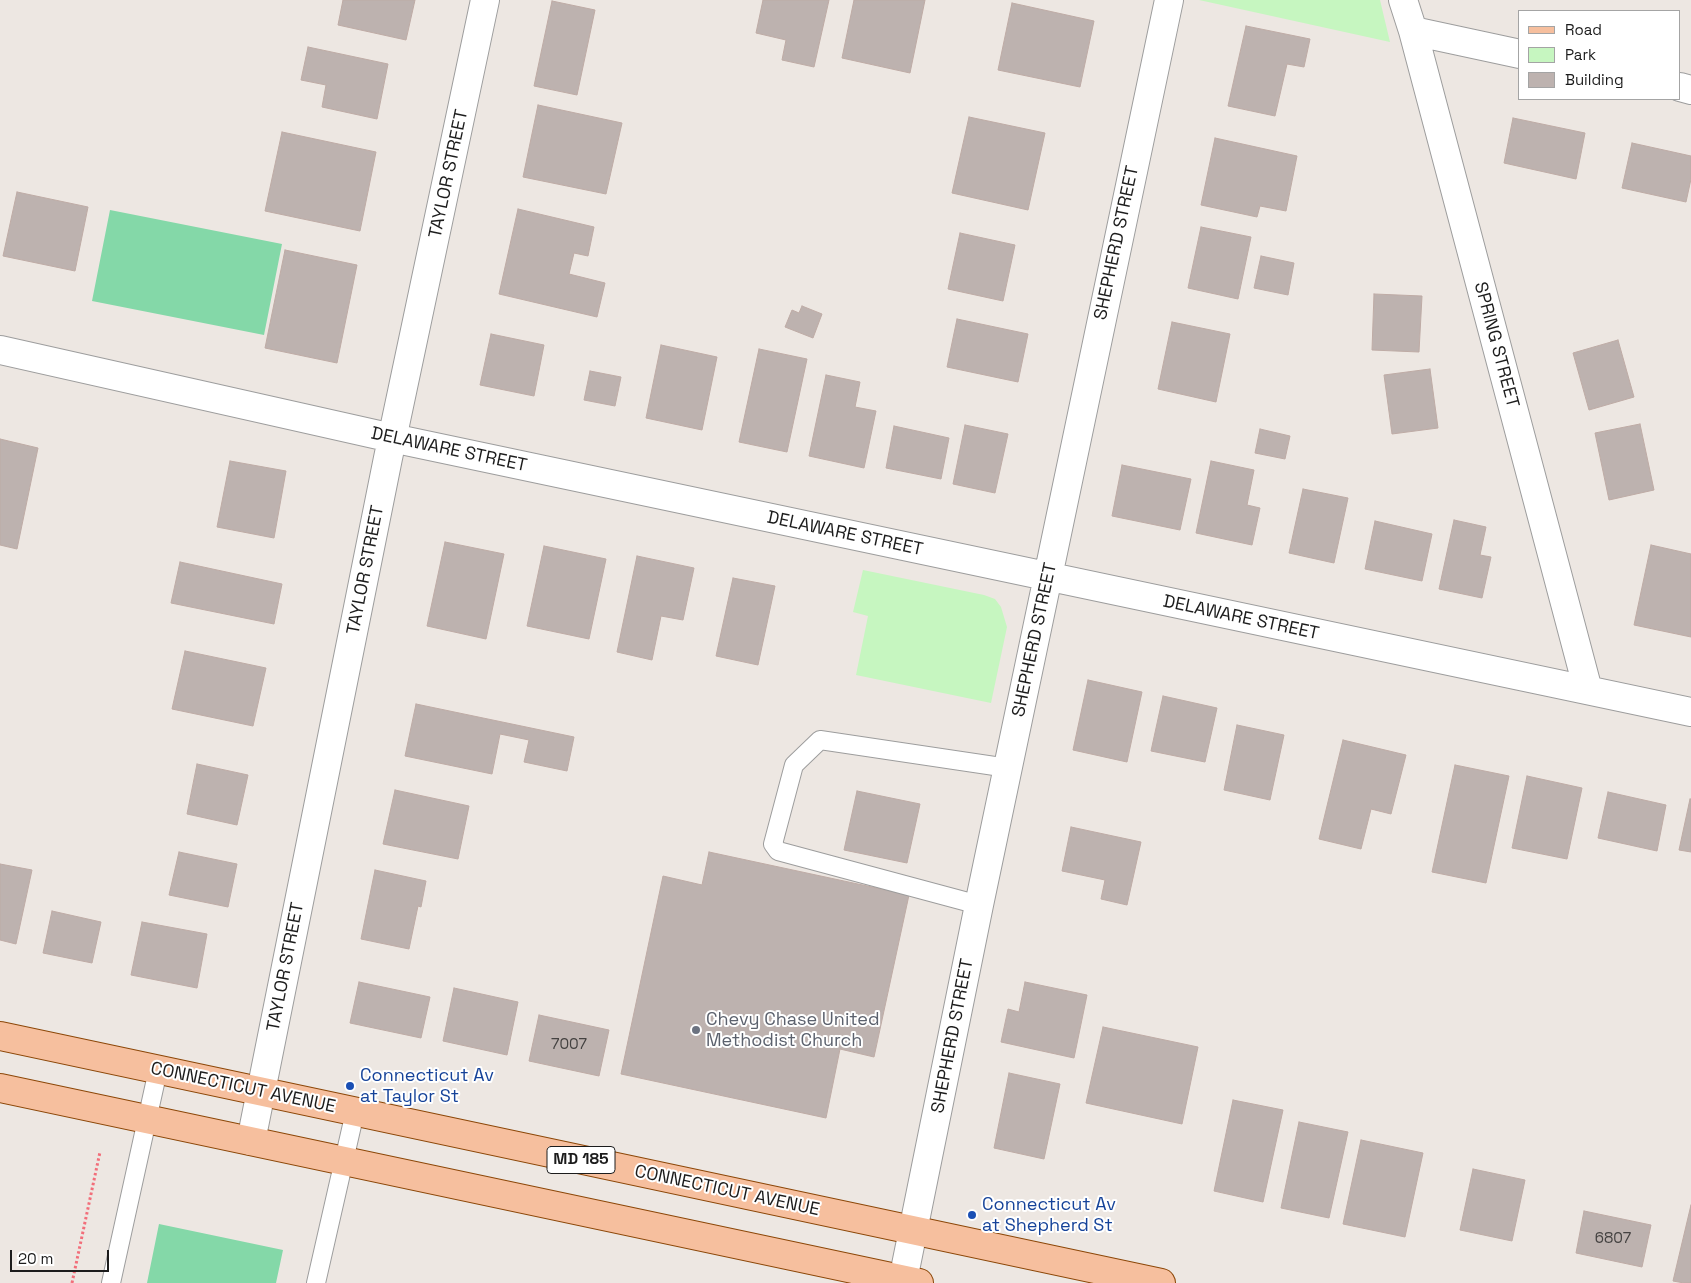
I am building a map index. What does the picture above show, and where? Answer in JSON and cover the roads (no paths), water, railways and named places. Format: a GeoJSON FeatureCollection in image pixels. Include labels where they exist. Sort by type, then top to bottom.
{"type":"FeatureCollection","features":[{"type":"Feature","properties":{"kind":"main road","name":"CONNECTICUT AVENUE"},"geometry":{"type":"LineString","coordinates":[[0,1036],[1161,1283]]}},
{"type":"Feature","properties":{"kind":"main road"},"geometry":{"type":"LineString","coordinates":[[0,1088],[911,1281]]}},
{"type":"Feature","properties":{"kind":"street","name":"TAYLOR STREET"},"geometry":{"type":"LineString","coordinates":[[251,1141],[392,438],[485,0]]}},
{"type":"Feature","properties":{"kind":"street","name":"SHEPHERD STREET"},"geometry":{"type":"LineString","coordinates":[[911,1281],[913,1230],[979,905],[1169,0]]}},
{"type":"Feature","properties":{"kind":"street","name":"SPRING STREET"},"geometry":{"type":"LineString","coordinates":[[1403,0],[1414,31],[1588,690]]}},
{"type":"Feature","properties":{"kind":"street"},"geometry":{"type":"LineString","coordinates":[[1414,31],[1518,54]]}},
{"type":"Feature","properties":{"kind":"street","name":"DELAWARE STREET"},"geometry":{"type":"LineString","coordinates":[[0,350],[392,438],[1691,712]]}},
{"type":"Feature","properties":{"kind":"lane"},"geometry":{"type":"LineString","coordinates":[[979,905],[778,851],[774,844],[794,765],[820,740],[1008,768]]}},
{"type":"Feature","properties":{"kind":"lane"},"geometry":{"type":"LineString","coordinates":[[111,1283],[158,1070]]}},
{"type":"Feature","properties":{"kind":"lane"},"geometry":{"type":"LineString","coordinates":[[316,1283],[355,1112]]}},
{"type":"Feature","properties":{"kind":"place","name":"Chevy Chase United Methodist Church"},"geometry":{"type":"Point","coordinates":[696,1030]}},
{"type":"Feature","properties":{"kind":"place","name":"Connecticut Av at Taylor St"},"geometry":{"type":"Point","coordinates":[350,1086]}},
{"type":"Feature","properties":{"kind":"place","name":"Connecticut Av at Shepherd St"},"geometry":{"type":"Point","coordinates":[972,1215]}}]}
